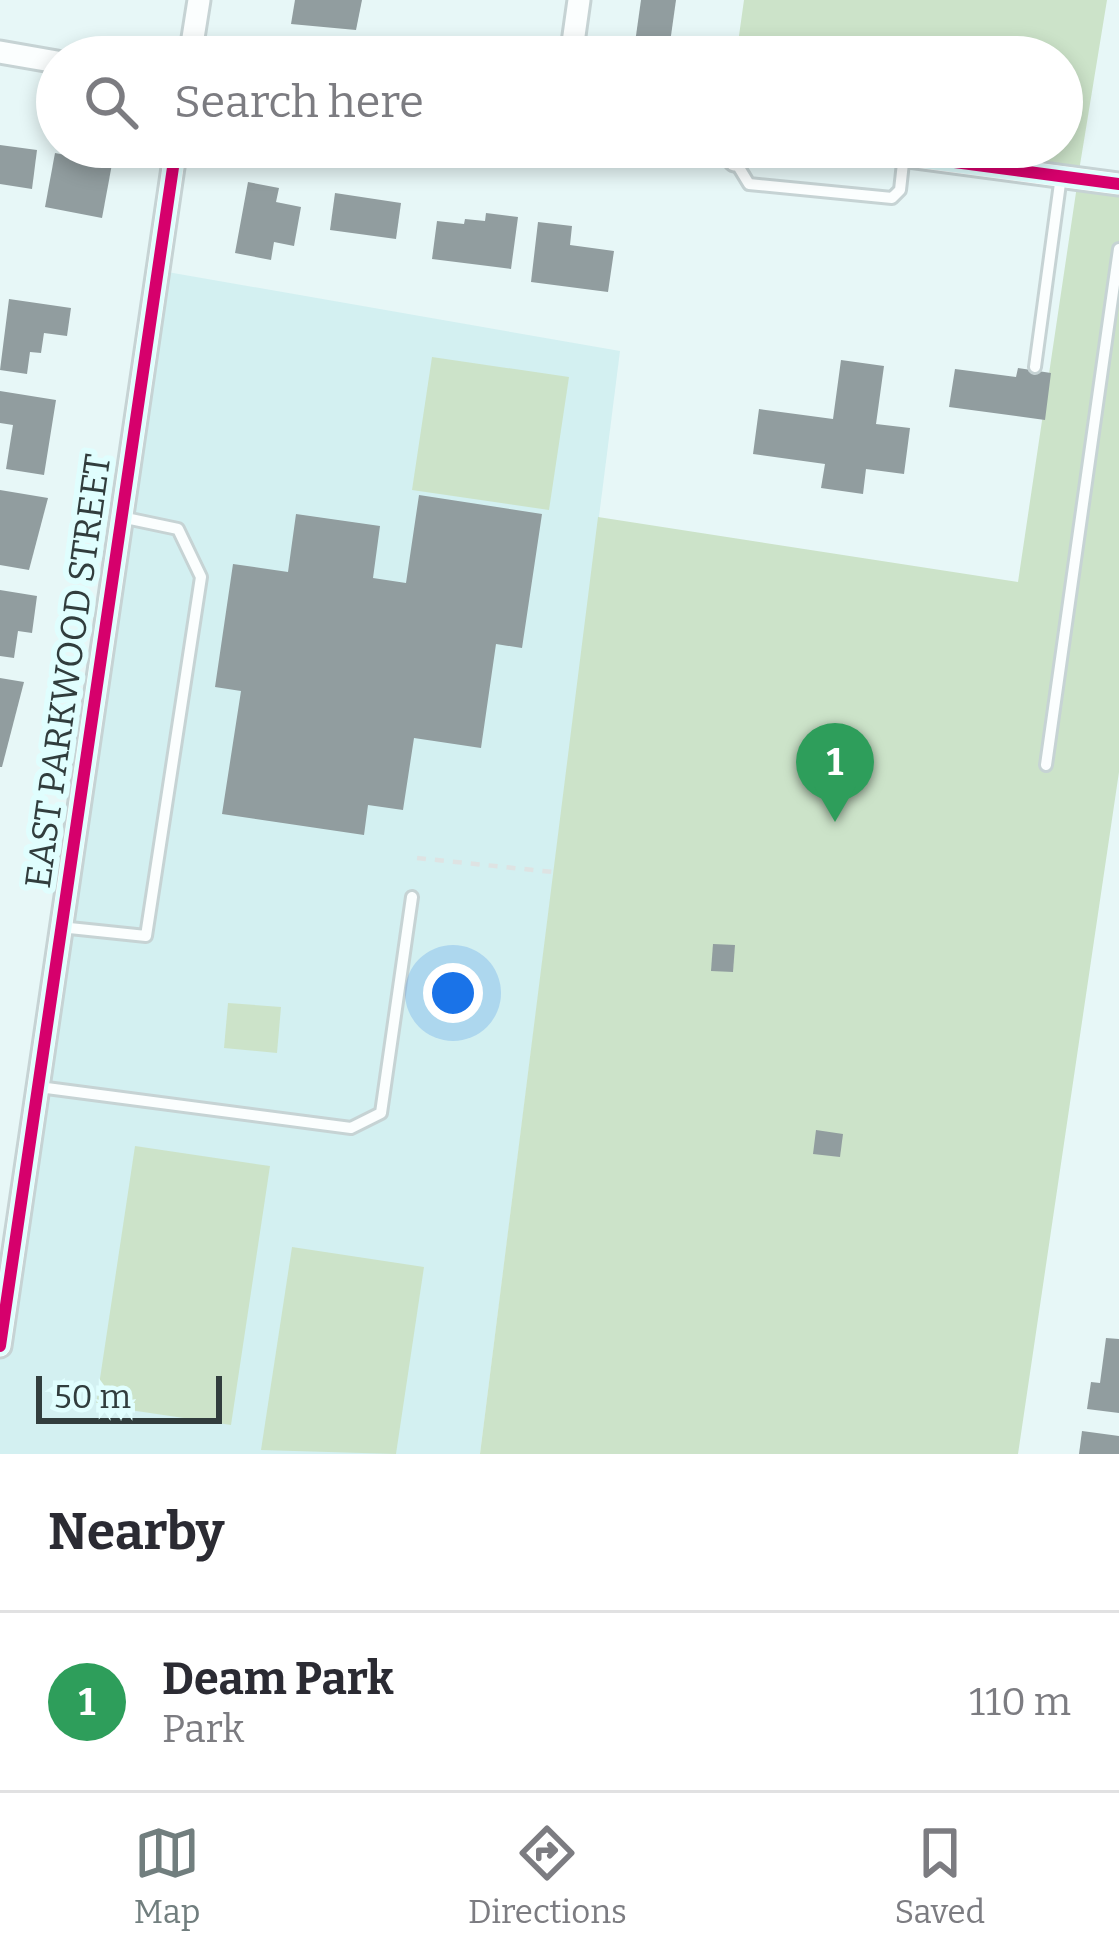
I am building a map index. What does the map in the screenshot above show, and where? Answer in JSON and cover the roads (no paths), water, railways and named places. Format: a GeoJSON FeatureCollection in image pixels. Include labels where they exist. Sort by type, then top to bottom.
{"type":"FeatureCollection","features":[{"type":"Feature","properties":{"kind":"street"},"geometry":{"type":"LineString","coordinates":[[193,36],[199,0]]}},
{"type":"Feature","properties":{"kind":"street"},"geometry":{"type":"LineString","coordinates":[[574,36],[579,0]]}},
{"type":"Feature","properties":{"kind":"street"},"geometry":{"type":"LineString","coordinates":[[0,52],[36,58]]}},
{"type":"Feature","properties":{"kind":"street","name":"EAST PARKWOOD STREET"},"geometry":{"type":"LineString","coordinates":[[0,1346],[118,516],[173,168]]}},
{"type":"Feature","properties":{"kind":"street"},"geometry":{"type":"LineString","coordinates":[[1004,168],[1119,184]]}},
{"type":"Feature","properties":{"kind":"lane"},"geometry":{"type":"LineString","coordinates":[[742,168],[749,184],[892,198],[900,190],[902,168]]}},
{"type":"Feature","properties":{"kind":"lane"},"geometry":{"type":"LineString","coordinates":[[1035,367],[1061,176]]}},
{"type":"Feature","properties":{"kind":"lane"},"geometry":{"type":"LineString","coordinates":[[1046,765],[1119,249]]}},
{"type":"Feature","properties":{"kind":"lane"},"geometry":{"type":"LineString","coordinates":[[60,927],[146,936],[201,577],[178,529],[118,516]]}},
{"type":"Feature","properties":{"kind":"lane"},"geometry":{"type":"LineString","coordinates":[[36,1086],[351,1128],[381,1113],[412,897]]}},
{"type":"Feature","properties":{"kind":"place","name":"Deam Park"},"geometry":{"type":"Point","coordinates":[835,822]}}]}
